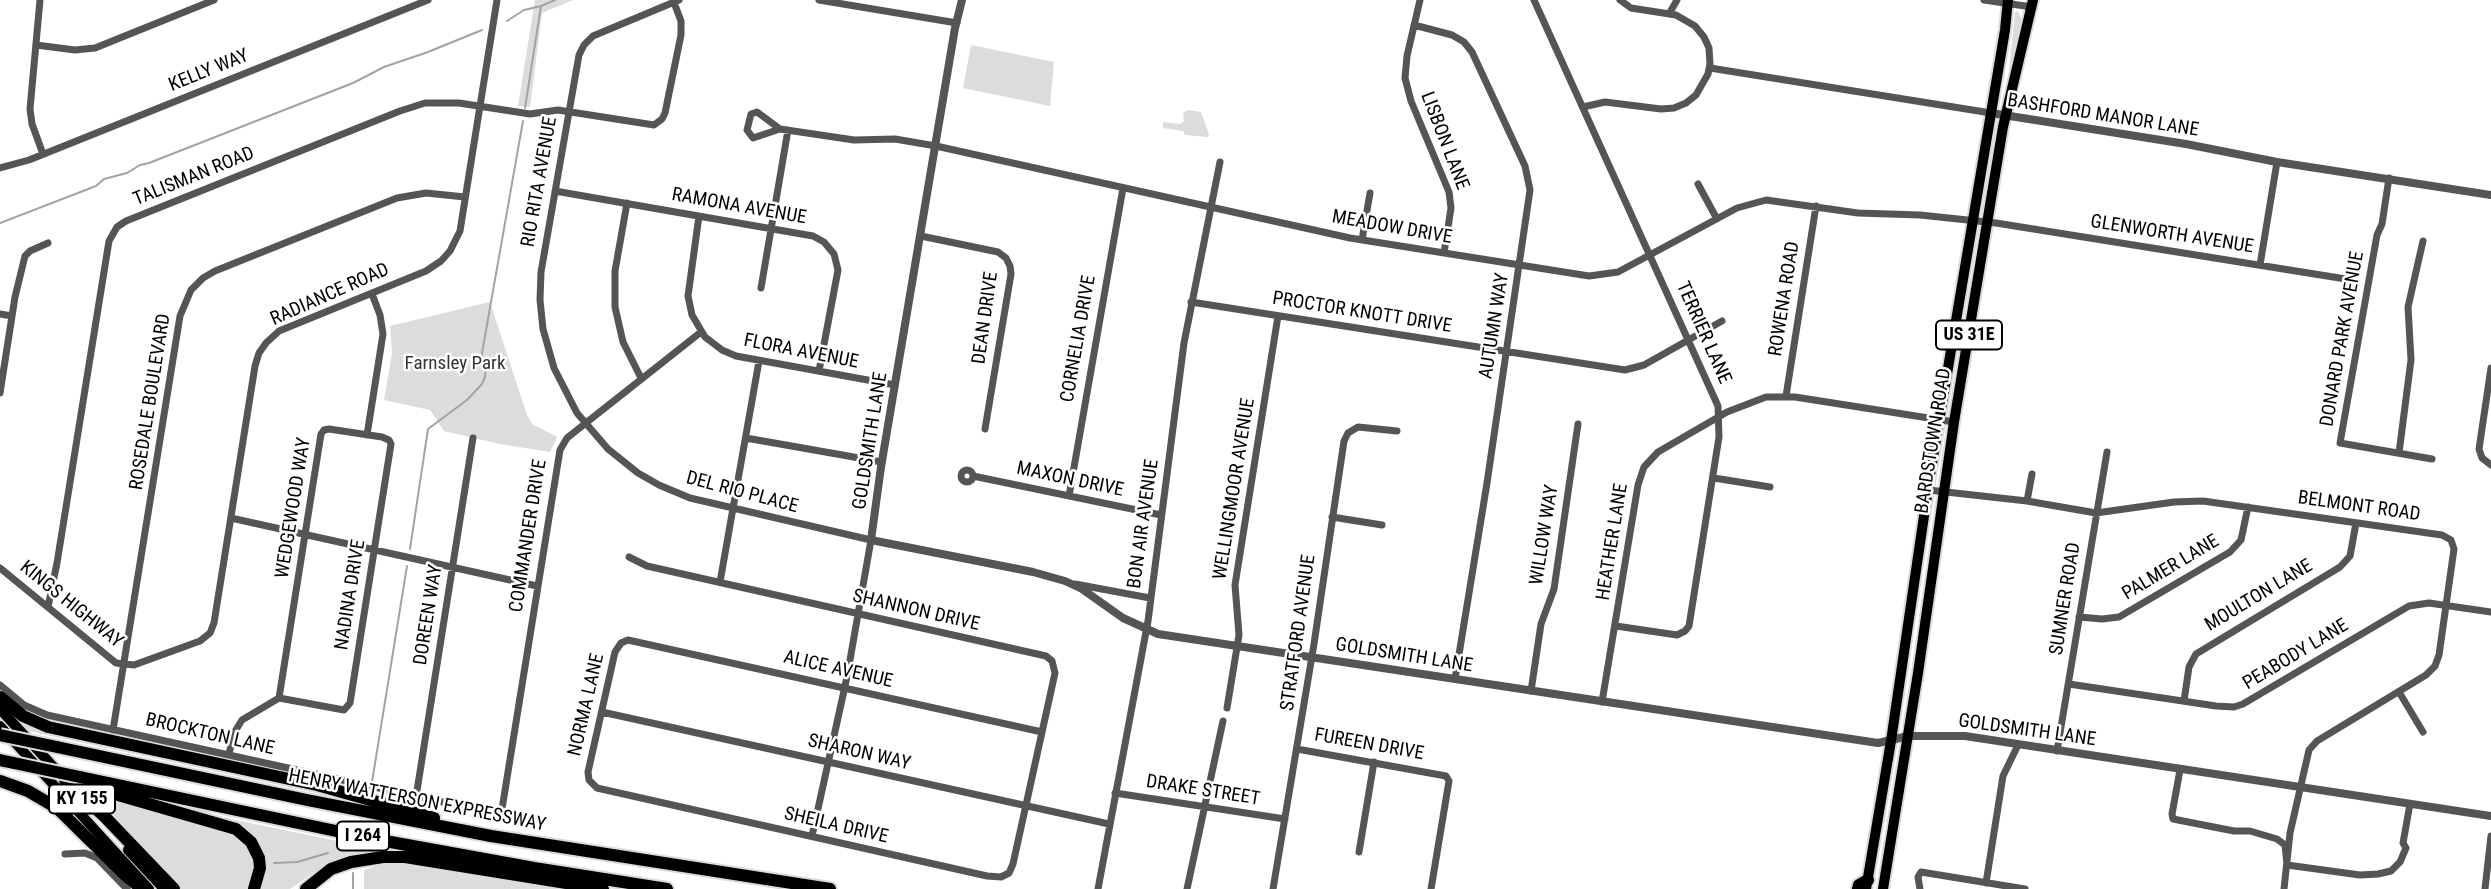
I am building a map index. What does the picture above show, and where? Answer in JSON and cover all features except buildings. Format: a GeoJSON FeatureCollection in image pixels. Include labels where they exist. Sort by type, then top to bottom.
{"type":"FeatureCollection","features":[{"type":"Feature","properties":{"kind":"highway"},"geometry":{"type":"LineString","coordinates":[[0,696],[23,716],[48,727],[328,788],[491,836]]}},
{"type":"Feature","properties":{"kind":"highway","name":"HENRY WATTERSON EXPRESSWAY"},"geometry":{"type":"LineString","coordinates":[[0,734],[283,795],[491,836],[830,889]]}},
{"type":"Feature","properties":{"kind":"highway","name":"I 264"},"geometry":{"type":"LineString","coordinates":[[0,760],[374,839],[667,889]]}},
{"type":"Feature","properties":{"kind":"highway"},"geometry":{"type":"LineString","coordinates":[[80,777],[104,791],[240,832],[251,842],[259,858],[260,868],[254,889]]}},
{"type":"Feature","properties":{"kind":"highway"},"geometry":{"type":"LineString","coordinates":[[65,780],[105,817],[174,889]]}},
{"type":"Feature","properties":{"kind":"highway"},"geometry":{"type":"LineString","coordinates":[[0,781],[29,791],[57,808],[74,822],[125,876],[142,889]]}},
{"type":"Feature","properties":{"kind":"highway"},"geometry":{"type":"LineString","coordinates":[[306,889],[331,869],[351,862],[383,857],[405,858],[603,889]]}},
{"type":"Feature","properties":{"kind":"highway"},"geometry":{"type":"LineString","coordinates":[[296,889],[322,877]]}},
{"type":"Feature","properties":{"kind":"highway"},"geometry":{"type":"LineString","coordinates":[[1858,889],[1859,885],[1867,884]]}},
{"type":"Feature","properties":{"kind":"highway"},"geometry":{"type":"LineString","coordinates":[[616,889],[647,886]]}},
{"type":"Feature","properties":{"kind":"main road","name":"BARDSTOWN ROAD"},"geometry":{"type":"LineString","coordinates":[[1867,884],[1928,489],[1991,113],[2003,2]]}},
{"type":"Feature","properties":{"kind":"main road","name":"BARDSTOWN ROAD"},"geometry":{"type":"LineString","coordinates":[[1883,889],[1987,223],[2005,117],[2033,3]]}},
{"type":"Feature","properties":{"kind":"main road"},"geometry":{"type":"LineString","coordinates":[[1914,586],[1929,592]]}},
{"type":"Feature","properties":{"kind":"main road","name":"KY 155"},"geometry":{"type":"LineString","coordinates":[[0,709],[164,889]]}},
{"type":"Feature","properties":{"kind":"main road","name":"KY 155"},"geometry":{"type":"LineString","coordinates":[[0,726],[149,889]]}},
{"type":"Feature","properties":{"kind":"street"},"geometry":{"type":"LineString","coordinates":[[40,0],[30,109],[32,124],[43,154]]}},
{"type":"Feature","properties":{"kind":"street"},"geometry":{"type":"LineString","coordinates":[[36,46],[83,50],[95,48],[215,0]]}},
{"type":"Feature","properties":{"kind":"street","name":"KELLY WAY"},"geometry":{"type":"LineString","coordinates":[[0,168],[18,164],[428,0]]}},
{"type":"Feature","properties":{"kind":"street","name":"RADIANCE ROAD"},"geometry":{"type":"LineString","coordinates":[[123,665],[134,665],[187,646],[210,633],[214,623],[255,366],[263,348],[279,331],[426,271],[446,256],[460,231],[497,0]]}},
{"type":"Feature","properties":{"kind":"street"},"geometry":{"type":"LineString","coordinates":[[819,0],[957,23]]}},
{"type":"Feature","properties":{"kind":"street","name":"GOLDSMITH LANE"},"geometry":{"type":"LineString","coordinates":[[962,0],[895,384],[871,540],[1020,569],[1073,584],[1123,618],[1158,634],[1878,743],[1908,736],[1965,736],[2491,816]]}},
{"type":"Feature","properties":{"kind":"street","name":"LISBON LANE"},"geometry":{"type":"LineString","coordinates":[[1420,0],[1406,63],[1407,87],[1450,192],[1451,208],[1444,253]]}},
{"type":"Feature","properties":{"kind":"street","name":"TERRIER LANE"},"geometry":{"type":"LineString","coordinates":[[1534,0],[1714,396],[1719,418],[1714,478],[1687,629],[1677,635],[1616,626]]}},
{"type":"Feature","properties":{"kind":"street"},"geometry":{"type":"LineString","coordinates":[[1583,107],[1605,102],[1661,108],[1680,106],[1691,100],[1700,90],[1710,68],[1709,48],[1701,32],[1687,20],[1631,8],[1620,0]]}},
{"type":"Feature","properties":{"kind":"street"},"geometry":{"type":"LineString","coordinates":[[1669,14],[1676,0]]}},
{"type":"Feature","properties":{"kind":"street"},"geometry":{"type":"LineString","coordinates":[[1984,0],[2033,3]]}},
{"type":"Feature","properties":{"kind":"street","name":"TALISMAN ROAD"},"geometry":{"type":"LineString","coordinates":[[48,607],[109,241],[114,231],[127,221],[411,107],[442,102],[536,114],[558,110],[645,125],[657,124],[665,113],[681,35],[681,21],[675,1]]}},
{"type":"Feature","properties":{"kind":"street","name":"RIO RITA AVENUE"},"geometry":{"type":"LineString","coordinates":[[585,423],[564,391],[554,368],[541,315],[541,272],[579,55],[587,41],[675,1]]}},
{"type":"Feature","properties":{"kind":"street","name":"AUTUMN WAY"},"geometry":{"type":"LineString","coordinates":[[1414,26],[1452,35],[1468,47],[1521,157],[1528,177],[1530,200],[1455,679]]}},
{"type":"Feature","properties":{"kind":"street","name":"BASHFORD MANOR LANE"},"geometry":{"type":"LineString","coordinates":[[1710,68],[2491,195]]}},
{"type":"Feature","properties":{"kind":"street","name":"MEADOW DRIVE"},"geometry":{"type":"LineString","coordinates":[[784,130],[761,114],[753,112],[749,118],[747,130],[753,138],[784,130],[854,141],[895,139],[1362,240],[1596,276],[1618,272],[1744,205],[1766,200],[1867,214],[1920,215],[1987,223]]}},
{"type":"Feature","properties":{"kind":"street"},"geometry":{"type":"LineString","coordinates":[[761,288],[772,229],[784,130]]}},
{"type":"Feature","properties":{"kind":"street","name":"BON AIR AVENUE"},"geometry":{"type":"LineString","coordinates":[[1098,889],[1146,630],[1191,302],[1220,162]]}},
{"type":"Feature","properties":{"kind":"street"},"geometry":{"type":"LineString","coordinates":[[2260,265],[2277,162]]}},
{"type":"Feature","properties":{"kind":"street","name":"DONARD PARK AVENUE"},"geometry":{"type":"LineString","coordinates":[[2389,178],[2340,443],[2399,453]]}},
{"type":"Feature","properties":{"kind":"street"},"geometry":{"type":"LineString","coordinates":[[1699,184],[1717,219]]}},
{"type":"Feature","properties":{"kind":"street","name":"CORNELIA DRIVE"},"geometry":{"type":"LineString","coordinates":[[1069,496],[1123,188]]}},
{"type":"Feature","properties":{"kind":"street","name":"RAMONA AVENUE"},"geometry":{"type":"LineString","coordinates":[[555,191],[820,239],[836,259],[837,275],[819,371]]}},
{"type":"Feature","properties":{"kind":"street","name":"ROSEDALE BOULEVARD"},"geometry":{"type":"LineString","coordinates":[[113,730],[180,316],[191,290],[215,271],[397,198],[426,193],[465,197]]}},
{"type":"Feature","properties":{"kind":"street"},"geometry":{"type":"LineString","coordinates":[[1362,240],[1370,194]]}},
{"type":"Feature","properties":{"kind":"street"},"geometry":{"type":"LineString","coordinates":[[627,203],[615,271],[615,307],[623,342],[641,378]]}},
{"type":"Feature","properties":{"kind":"street","name":"ROWENA ROAD"},"geometry":{"type":"LineString","coordinates":[[1786,396],[1816,206]]}},
{"type":"Feature","properties":{"kind":"street"},"geometry":{"type":"LineString","coordinates":[[699,216],[688,289],[690,309],[701,332]]}},
{"type":"Feature","properties":{"kind":"street","name":"GLENWORTH AVENUE"},"geometry":{"type":"LineString","coordinates":[[1987,223],[2352,279]]}},
{"type":"Feature","properties":{"kind":"street","name":"DEAN DRIVE"},"geometry":{"type":"LineString","coordinates":[[921,236],[998,252],[1006,258],[1010,266],[1011,274],[985,429]]}},
{"type":"Feature","properties":{"kind":"street"},"geometry":{"type":"LineString","coordinates":[[2423,241],[2407,307],[2412,360],[2399,453],[2432,459]]}},
{"type":"Feature","properties":{"kind":"street"},"geometry":{"type":"LineString","coordinates":[[0,393],[25,256],[48,243]]}},
{"type":"Feature","properties":{"kind":"street"},"geometry":{"type":"LineString","coordinates":[[367,435],[383,334],[380,315],[372,294]]}},
{"type":"Feature","properties":{"kind":"street","name":"PROCTOR KNOTT DRIVE"},"geometry":{"type":"LineString","coordinates":[[1191,302],[1625,370],[1639,367],[1722,321]]}},
{"type":"Feature","properties":{"kind":"street"},"geometry":{"type":"LineString","coordinates":[[0,314],[12,316]]}},
{"type":"Feature","properties":{"kind":"street","name":"WELLINGMOOR AVENUE"},"geometry":{"type":"LineString","coordinates":[[1227,708],[1239,630],[1235,585],[1278,316]]}},
{"type":"Feature","properties":{"kind":"street","name":"COMMANDER DRIVE"},"geometry":{"type":"LineString","coordinates":[[502,809],[560,450],[567,438],[701,332]]}},
{"type":"Feature","properties":{"kind":"street","name":"FLORA AVENUE"},"geometry":{"type":"LineString","coordinates":[[701,332],[722,351],[736,356],[895,384]]}},
{"type":"Feature","properties":{"kind":"street"},"geometry":{"type":"LineString","coordinates":[[720,582],[759,361]]}},
{"type":"Feature","properties":{"kind":"street"},"geometry":{"type":"LineString","coordinates":[[2491,368],[2479,449],[2482,458],[2491,465]]}},
{"type":"Feature","properties":{"kind":"street","name":"HEATHER LANE"},"geometry":{"type":"LineString","coordinates":[[1602,702],[1642,472],[1648,461],[1658,452],[1756,399],[1786,396],[1954,422]]}},
{"type":"Feature","properties":{"kind":"street","name":"DEL RIO PLACE"},"geometry":{"type":"LineString","coordinates":[[585,423],[617,457],[648,479],[690,498],[871,540]]}},
{"type":"Feature","properties":{"kind":"street","name":"WILLOW WAY"},"geometry":{"type":"LineString","coordinates":[[1531,691],[1541,624],[1553,589],[1578,424]]}},
{"type":"Feature","properties":{"kind":"street","name":"STRATFORD AVENUE"},"geometry":{"type":"LineString","coordinates":[[1273,889],[1346,436],[1351,430],[1361,426],[1396,431]]}},
{"type":"Feature","properties":{"kind":"street","name":"WEDGEWOOD WAY"},"geometry":{"type":"LineString","coordinates":[[279,698],[323,431],[329,429],[367,435]]}},
{"type":"Feature","properties":{"kind":"street","name":"NADINA DRIVE"},"geometry":{"type":"LineString","coordinates":[[279,698],[342,710],[349,706],[391,444],[387,438],[367,435]]}},
{"type":"Feature","properties":{"kind":"street","name":"DOREEN WAY"},"geometry":{"type":"LineString","coordinates":[[416,797],[474,438]]}},
{"type":"Feature","properties":{"kind":"street"},"geometry":{"type":"LineString","coordinates":[[746,438],[882,462]]}},
{"type":"Feature","properties":{"kind":"street","name":"SUMNER ROAD"},"geometry":{"type":"LineString","coordinates":[[2057,751],[2107,452]]}},
{"type":"Feature","properties":{"kind":"street"},"geometry":{"type":"LineString","coordinates":[[2027,501],[2032,474]]}},
{"type":"Feature","properties":{"kind":"street","name":"MAXON DRIVE"},"geometry":{"type":"LineString","coordinates":[[973,476],[1161,515]]}},
{"type":"Feature","properties":{"kind":"street"},"geometry":{"type":"LineString","coordinates":[[1714,478],[1770,488]]}},
{"type":"Feature","properties":{"kind":"street","name":"BELMONT ROAD"},"geometry":{"type":"LineString","coordinates":[[1928,489],[2027,501],[2096,513],[2192,500],[2442,536],[2451,540],[2454,549],[2435,666],[2426,675],[2317,741],[2305,758],[2290,833],[2284,889]]}},
{"type":"Feature","properties":{"kind":"street","name":"PALMER LANE"},"geometry":{"type":"LineString","coordinates":[[2080,617],[2119,617],[2230,552],[2241,540],[2248,507]]}},
{"type":"Feature","properties":{"kind":"street"},"geometry":{"type":"LineString","coordinates":[[1332,517],[1382,526]]}},
{"type":"Feature","properties":{"kind":"street"},"geometry":{"type":"LineString","coordinates":[[231,519],[305,533],[537,586]]}},
{"type":"Feature","properties":{"kind":"street","name":"MOULTON LANE"},"geometry":{"type":"LineString","coordinates":[[2184,701],[2189,667],[2196,654],[2340,567],[2350,556],[2356,523]]}},
{"type":"Feature","properties":{"kind":"street"},"geometry":{"type":"LineString","coordinates":[[812,836],[845,687],[871,540]]}},
{"type":"Feature","properties":{"kind":"street","name":"SHANNON DRIVE"},"geometry":{"type":"LineString","coordinates":[[629,557],[647,566],[1050,658],[1055,666],[1055,673],[1026,806]]}},
{"type":"Feature","properties":{"kind":"street","name":"KINGS HIGHWAY"},"geometry":{"type":"LineString","coordinates":[[0,568],[113,662],[123,665]]}},
{"type":"Feature","properties":{"kind":"street"},"geometry":{"type":"LineString","coordinates":[[1073,584],[1150,598]]}},
{"type":"Feature","properties":{"kind":"street","name":"PEABODY LANE"},"geometry":{"type":"LineString","coordinates":[[2068,684],[2226,707],[2238,706],[2409,606],[2422,603],[2491,612]]}},
{"type":"Feature","properties":{"kind":"street","name":"ALICE AVENUE"},"geometry":{"type":"LineString","coordinates":[[628,640],[1042,732]]}},
{"type":"Feature","properties":{"kind":"street","name":"NORMA LANE"},"geometry":{"type":"LineString","coordinates":[[591,783],[588,772],[615,652],[621,643],[628,640]]}},
{"type":"Feature","properties":{"kind":"street","name":"BROCKTON LANE"},"geometry":{"type":"LineString","coordinates":[[0,685],[17,700],[40,712],[492,815],[502,809]]}},
{"type":"Feature","properties":{"kind":"street"},"geometry":{"type":"LineString","coordinates":[[2399,692],[2423,732]]}},
{"type":"Feature","properties":{"kind":"street"},"geometry":{"type":"LineString","coordinates":[[229,754],[234,733],[242,720],[279,698]]}},
{"type":"Feature","properties":{"kind":"street","name":"SHARON WAY"},"geometry":{"type":"LineString","coordinates":[[602,712],[1109,824]]}},
{"type":"Feature","properties":{"kind":"street"},"geometry":{"type":"LineString","coordinates":[[1187,889],[1223,721]]}},
{"type":"Feature","properties":{"kind":"street"},"geometry":{"type":"LineString","coordinates":[[1986,883],[2003,776],[2018,745]]}},
{"type":"Feature","properties":{"kind":"street","name":"FUREEN DRIVE"},"geometry":{"type":"LineString","coordinates":[[1297,749],[1442,774],[1448,778],[1431,889]]}},
{"type":"Feature","properties":{"kind":"street"},"geometry":{"type":"LineString","coordinates":[[1359,852],[1374,762]]}},
{"type":"Feature","properties":{"kind":"street"},"geometry":{"type":"LineString","coordinates":[[2180,770],[2173,819],[2269,836],[2285,845],[2287,865],[2360,875],[2391,871],[2400,862],[2406,848],[2403,843],[2410,804]]}},
{"type":"Feature","properties":{"kind":"street","name":"SHEILA DRIVE"},"geometry":{"type":"LineString","coordinates":[[591,783],[602,790],[1001,877],[1011,869],[1026,806]]}},
{"type":"Feature","properties":{"kind":"street","name":"DRAKE STREET"},"geometry":{"type":"LineString","coordinates":[[1115,793],[1285,819]]}},
{"type":"Feature","properties":{"kind":"street"},"geometry":{"type":"LineString","coordinates":[[2485,889],[2491,836]]}},
{"type":"Feature","properties":{"kind":"street"},"geometry":{"type":"LineString","coordinates":[[65,854],[76,852],[97,858],[127,889]]}},
{"type":"Feature","properties":{"kind":"street"},"geometry":{"type":"LineString","coordinates":[[1920,889],[1918,877],[1921,872],[2025,889]]}},
{"type":"Feature","properties":{"kind":"green space"},"geometry":{"type":"Polygon","coordinates":[[[535,0],[573,0],[542,13],[530,107],[518,106],[535,0]]]}},
{"type":"Feature","properties":{"kind":"green space"},"geometry":{"type":"Polygon","coordinates":[[[2018,11],[2022,20],[2008,81],[2015,12],[2018,11]]]}},
{"type":"Feature","properties":{"kind":"green space"},"geometry":{"type":"Polygon","coordinates":[[[971,45],[1054,62],[1050,106],[963,88],[971,45]]]}},
{"type":"Feature","properties":{"kind":"green space"},"geometry":{"type":"Polygon","coordinates":[[[1188,110],[1201,112],[1208,137],[1185,135],[1183,131],[1163,128],[1163,122],[1180,124],[1184,121],[1183,113],[1188,110]]]}},
{"type":"Feature","properties":{"kind":"green space","name":"Farnsley Park"},"geometry":{"type":"Polygon","coordinates":[[[490,302],[527,415],[532,424],[557,437],[550,452],[444,431],[430,410],[384,400],[392,353],[390,326],[490,302]]]}},
{"type":"Feature","properties":{"kind":"green space"},"geometry":{"type":"Polygon","coordinates":[[[9,711],[19,717],[353,799],[28,731],[9,711]]]}},
{"type":"Feature","properties":{"kind":"green space"},"geometry":{"type":"Polygon","coordinates":[[[84,790],[233,832],[243,839],[255,860],[250,889],[178,889],[84,790]]]}},
{"type":"Feature","properties":{"kind":"green space"},"geometry":{"type":"Polygon","coordinates":[[[198,813],[391,852],[332,864],[290,889],[258,889],[259,850],[198,813]]]}},
{"type":"Feature","properties":{"kind":"green space"},"geometry":{"type":"Polygon","coordinates":[[[406,863],[562,889],[364,889],[364,870],[383,864],[406,863]]]}},
{"type":"Feature","properties":{"kind":"waterway"},"geometry":{"type":"LineString","coordinates":[[525,108],[541,6],[555,0]]}},
{"type":"Feature","properties":{"kind":"waterway"},"geometry":{"type":"LineString","coordinates":[[507,21],[524,10],[541,6]]}},
{"type":"Feature","properties":{"kind":"waterway"},"geometry":{"type":"LineString","coordinates":[[0,223],[96,186],[104,179],[127,173],[140,165],[482,30]]}},
{"type":"Feature","properties":{"kind":"waterway"},"geometry":{"type":"LineString","coordinates":[[410,549],[428,429],[467,400],[485,377],[486,365],[482,353],[523,121]]}},
{"type":"Feature","properties":{"kind":"waterway"},"geometry":{"type":"LineString","coordinates":[[372,782],[407,566]]}},
{"type":"Feature","properties":{"kind":"waterway"},"geometry":{"type":"LineString","coordinates":[[274,863],[297,862],[328,853]]}},
{"type":"Feature","properties":{"kind":"waterway"},"geometry":{"type":"LineString","coordinates":[[353,873],[353,889]]}}]}
